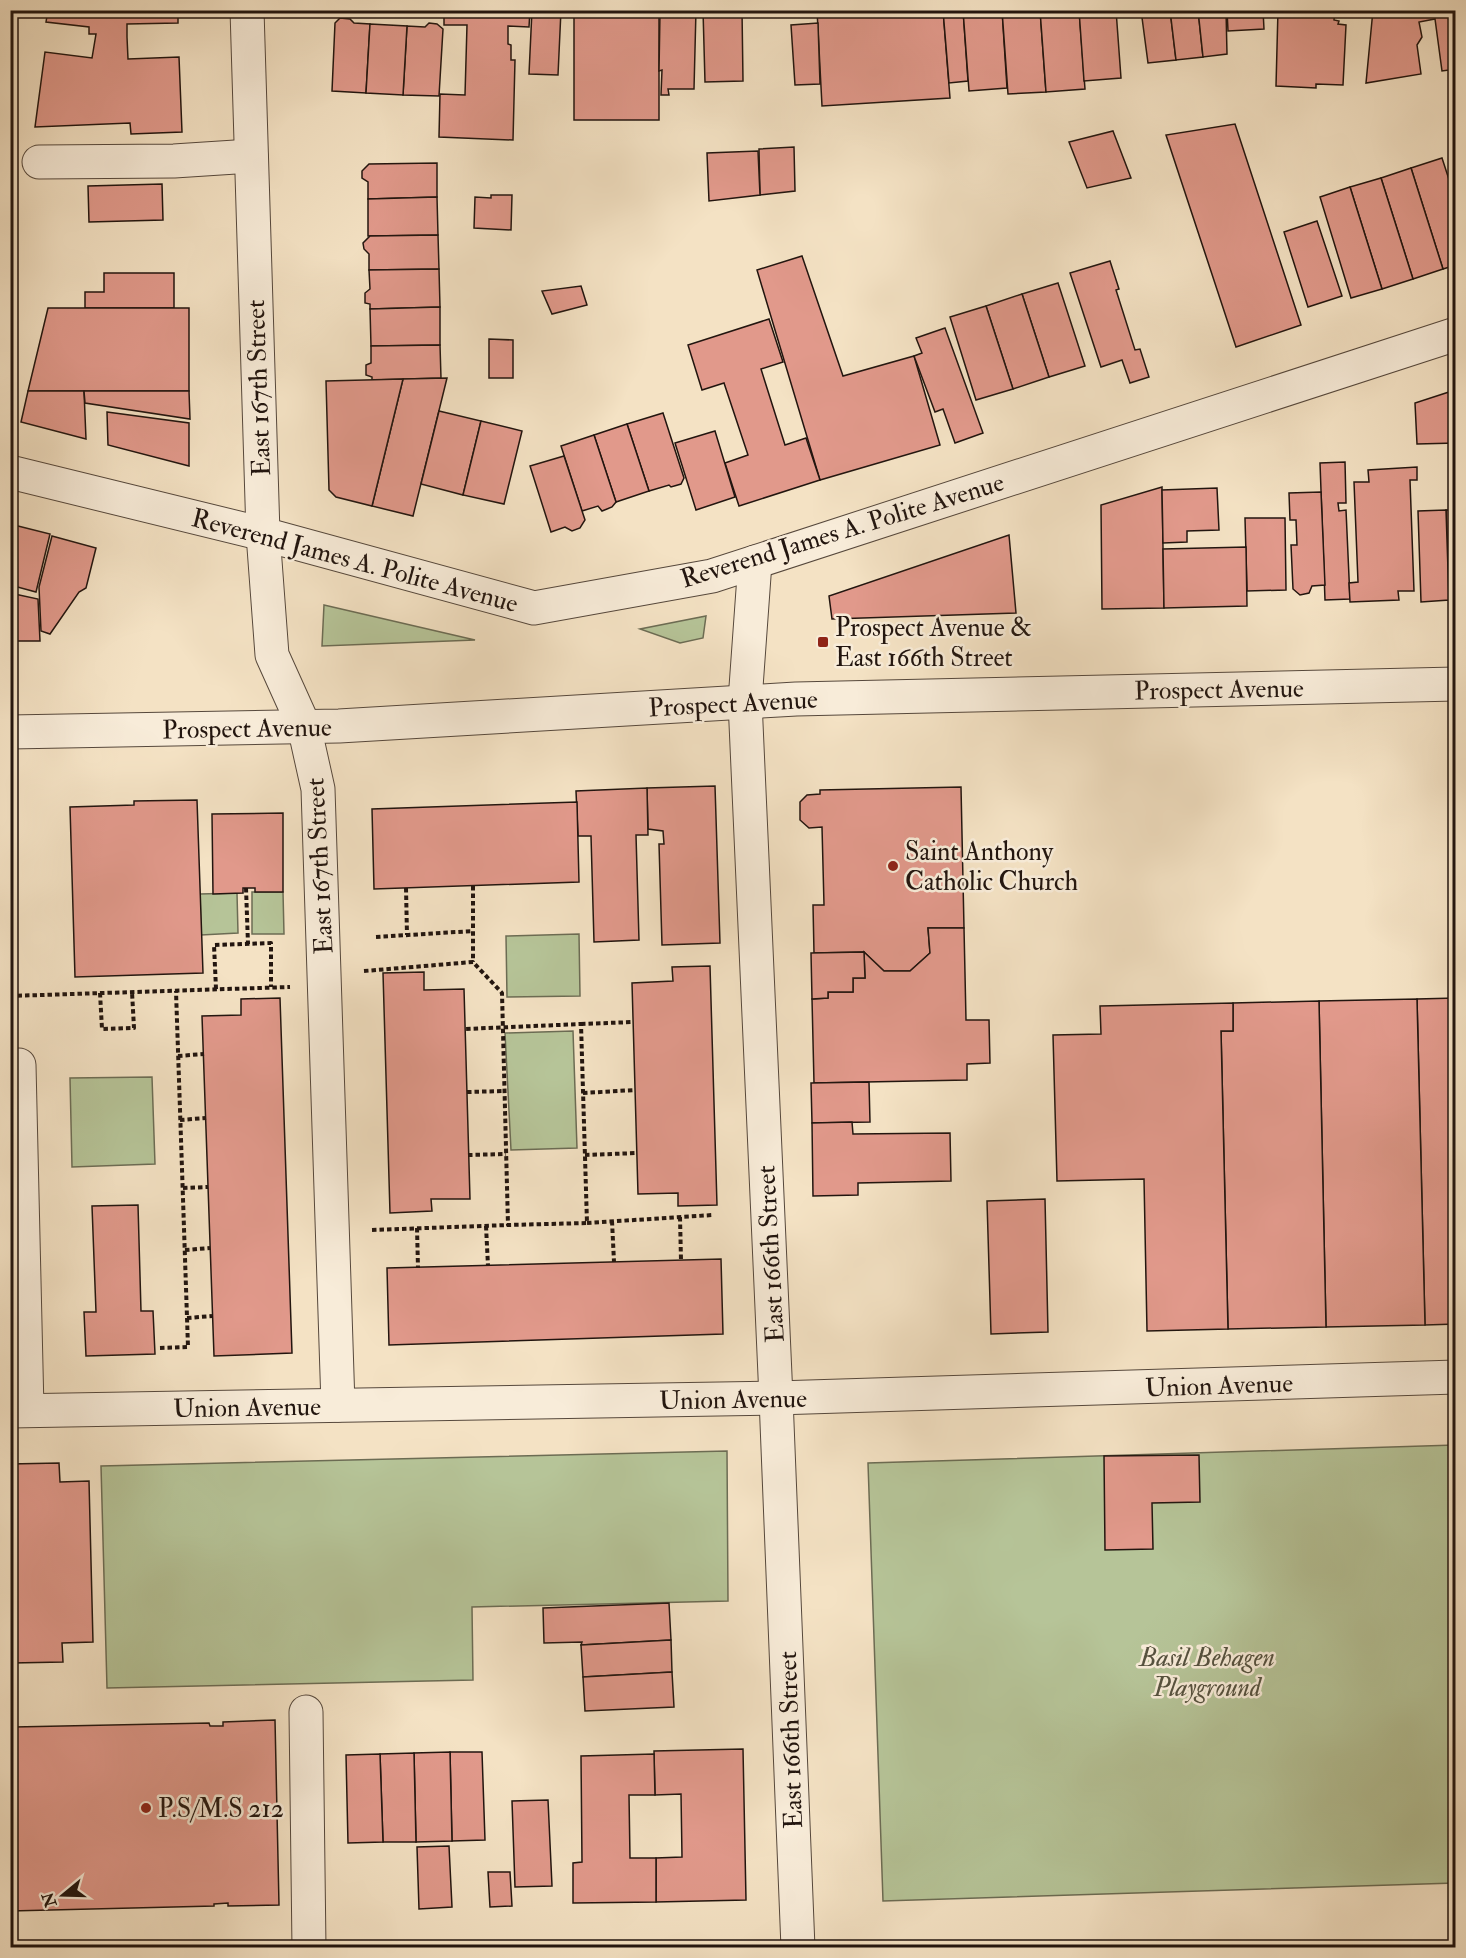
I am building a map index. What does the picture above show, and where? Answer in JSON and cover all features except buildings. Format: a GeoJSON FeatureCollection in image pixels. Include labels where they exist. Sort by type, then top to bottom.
{"type":"FeatureCollection","features":[{"type":"Feature","properties":{"kind":"street","name":"East 167th Street"},"geometry":{"type":"LineString","coordinates":[[247,10],[263,534],[272,655],[304,726],[318,789],[338,1405]]}},
{"type":"Feature","properties":{"kind":"street"},"geometry":{"type":"LineString","coordinates":[[39,162],[174,160],[251,156]]}},
{"type":"Feature","properties":{"kind":"street","name":"Reverend James A. Polite Avenue"},"geometry":{"type":"LineString","coordinates":[[10,472],[263,534],[534,608],[712,576],[1455,334]]}},
{"type":"Feature","properties":{"kind":"street","name":"East 166th Street"},"geometry":{"type":"LineString","coordinates":[[755,562],[745,701],[798,1947]]}},
{"type":"Feature","properties":{"kind":"street","name":"Prospect Avenue"},"geometry":{"type":"LineString","coordinates":[[10,732],[339,726],[745,701],[1455,684]]}},
{"type":"Feature","properties":{"kind":"street"},"geometry":{"type":"LineString","coordinates":[[19,1065],[17,1295],[19,1410]]}},
{"type":"Feature","properties":{"kind":"street","name":"Union Avenue"},"geometry":{"type":"LineString","coordinates":[[19,1410],[776,1398],[1455,1377]]}},
{"type":"Feature","properties":{"kind":"street"},"geometry":{"type":"LineString","coordinates":[[306,1712],[309,1947]]}},
{"type":"Feature","properties":{"kind":"path"},"geometry":{"type":"LineString","coordinates":[[472,886],[473,962],[502,993],[508,1225],[511,1225]]}},
{"type":"Feature","properties":{"kind":"path"},"geometry":{"type":"LineString","coordinates":[[246,888],[248,944]]}},
{"type":"Feature","properties":{"kind":"path"},"geometry":{"type":"LineString","coordinates":[[405,888],[407,935]]}},
{"type":"Feature","properties":{"kind":"path"},"geometry":{"type":"LineString","coordinates":[[376,937],[473,931]]}},
{"type":"Feature","properties":{"kind":"path"},"geometry":{"type":"LineString","coordinates":[[216,989],[214,945],[271,943],[271,987]]}},
{"type":"Feature","properties":{"kind":"path"},"geometry":{"type":"LineString","coordinates":[[364,971],[473,962]]}},
{"type":"Feature","properties":{"kind":"path"},"geometry":{"type":"LineString","coordinates":[[10,996],[290,987]]}},
{"type":"Feature","properties":{"kind":"path"},"geometry":{"type":"LineString","coordinates":[[160,1348],[188,1347],[176,991]]}},
{"type":"Feature","properties":{"kind":"path"},"geometry":{"type":"LineString","coordinates":[[100,993],[102,1029],[134,1028],[132,992]]}},
{"type":"Feature","properties":{"kind":"path"},"geometry":{"type":"LineString","coordinates":[[465,1029],[633,1022]]}},
{"type":"Feature","properties":{"kind":"path"},"geometry":{"type":"LineString","coordinates":[[580,1024],[587,1223]]}},
{"type":"Feature","properties":{"kind":"path"},"geometry":{"type":"LineString","coordinates":[[178,1056],[204,1054]]}},
{"type":"Feature","properties":{"kind":"path"},"geometry":{"type":"LineString","coordinates":[[583,1093],[635,1090]]}},
{"type":"Feature","properties":{"kind":"path"},"geometry":{"type":"LineString","coordinates":[[467,1092],[504,1091]]}},
{"type":"Feature","properties":{"kind":"path"},"geometry":{"type":"LineString","coordinates":[[180,1120],[206,1118]]}},
{"type":"Feature","properties":{"kind":"path"},"geometry":{"type":"LineString","coordinates":[[585,1155],[637,1153]]}},
{"type":"Feature","properties":{"kind":"path"},"geometry":{"type":"LineString","coordinates":[[468,1155],[506,1154]]}},
{"type":"Feature","properties":{"kind":"path"},"geometry":{"type":"LineString","coordinates":[[183,1188],[208,1187]]}},
{"type":"Feature","properties":{"kind":"path"},"geometry":{"type":"LineString","coordinates":[[372,1230],[587,1223],[713,1215]]}},
{"type":"Feature","properties":{"kind":"path"},"geometry":{"type":"LineString","coordinates":[[680,1217],[681,1260]]}},
{"type":"Feature","properties":{"kind":"path"},"geometry":{"type":"LineString","coordinates":[[612,1221],[614,1262]]}},
{"type":"Feature","properties":{"kind":"path"},"geometry":{"type":"LineString","coordinates":[[486,1226],[488,1266]]}},
{"type":"Feature","properties":{"kind":"path"},"geometry":{"type":"LineString","coordinates":[[417,1228],[418,1268]]}},
{"type":"Feature","properties":{"kind":"path"},"geometry":{"type":"LineString","coordinates":[[185,1250],[210,1248]]}},
{"type":"Feature","properties":{"kind":"path"},"geometry":{"type":"LineString","coordinates":[[187,1318],[212,1316]]}},
{"type":"Feature","properties":{"kind":"green space"},"geometry":{"type":"Polygon","coordinates":[[[324,605],[475,640],[322,646],[324,605]]]}},
{"type":"Feature","properties":{"kind":"green space"},"geometry":{"type":"Polygon","coordinates":[[[706,616],[703,638],[680,643],[640,629],[706,616]]]}},
{"type":"Feature","properties":{"kind":"green space"},"geometry":{"type":"Polygon","coordinates":[[[252,892],[283,892],[284,934],[252,934],[252,892]]]}},
{"type":"Feature","properties":{"kind":"green space"},"geometry":{"type":"Polygon","coordinates":[[[237,893],[238,933],[201,935],[200,894],[237,893]]]}},
{"type":"Feature","properties":{"kind":"green space"},"geometry":{"type":"Polygon","coordinates":[[[579,934],[580,996],[507,997],[506,936],[579,934]]]}},
{"type":"Feature","properties":{"kind":"green space"},"geometry":{"type":"Polygon","coordinates":[[[573,1031],[577,1148],[511,1150],[505,1033],[573,1031]]]}},
{"type":"Feature","properties":{"kind":"green space"},"geometry":{"type":"Polygon","coordinates":[[[152,1077],[155,1164],[72,1167],[70,1078],[152,1077]]]}},
{"type":"Feature","properties":{"kind":"green space","name":"Basil Behagen Playground"},"geometry":{"type":"Polygon","coordinates":[[[1455,1445],[1455,1883],[883,1901],[868,1463],[1455,1445]]]}},
{"type":"Feature","properties":{"kind":"green space"},"geometry":{"type":"Polygon","coordinates":[[[727,1451],[728,1601],[472,1607],[473,1680],[107,1688],[101,1466],[727,1451]]]}},
{"type":"Feature","properties":{"kind":"place","name":"Prospect Avenue & East 166th Street"},"geometry":{"type":"Point","coordinates":[823,642]}},
{"type":"Feature","properties":{"kind":"place","name":"Saint Anthony Catholic Church"},"geometry":{"type":"Point","coordinates":[893,866]}},
{"type":"Feature","properties":{"kind":"place","name":"P.S/M.S 212"},"geometry":{"type":"Point","coordinates":[146,1808]}}]}
